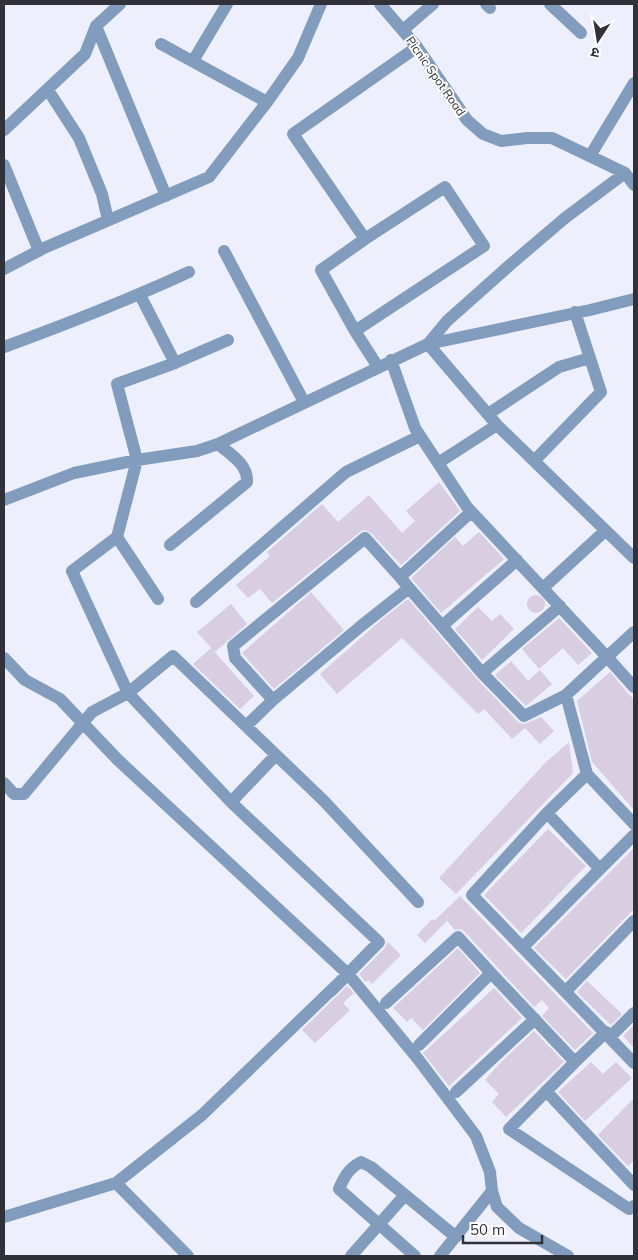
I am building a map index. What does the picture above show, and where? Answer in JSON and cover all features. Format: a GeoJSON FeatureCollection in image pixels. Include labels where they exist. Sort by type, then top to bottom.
{"type":"FeatureCollection","features":[{"type":"Feature","properties":{"kind":"street"},"geometry":{"type":"LineString","coordinates":[[4,130],[85,54],[96,26],[120,4]]}},
{"type":"Feature","properties":{"kind":"street"},"geometry":{"type":"LineString","coordinates":[[193,61],[227,4]]}},
{"type":"Feature","properties":{"kind":"street"},"geometry":{"type":"LineString","coordinates":[[4,268],[108,220],[209,177],[267,102],[298,58],[321,4]]}},
{"type":"Feature","properties":{"kind":"street","name":"Picnic Spot Road"},"geometry":{"type":"LineString","coordinates":[[380,4],[417,47],[467,120],[483,134],[501,141],[552,138],[630,177]]}},
{"type":"Feature","properties":{"kind":"street"},"geometry":{"type":"LineString","coordinates":[[404,30],[433,4]]}},
{"type":"Feature","properties":{"kind":"street"},"geometry":{"type":"LineString","coordinates":[[550,4],[581,33]]}},
{"type":"Feature","properties":{"kind":"street"},"geometry":{"type":"LineString","coordinates":[[96,26],[166,196]]}},
{"type":"Feature","properties":{"kind":"street"},"geometry":{"type":"LineString","coordinates":[[161,44],[267,102]]}},
{"type":"Feature","properties":{"kind":"street"},"geometry":{"type":"LineString","coordinates":[[365,239],[293,134],[417,47]]}},
{"type":"Feature","properties":{"kind":"street"},"geometry":{"type":"LineString","coordinates":[[590,156],[634,83]]}},
{"type":"Feature","properties":{"kind":"street"},"geometry":{"type":"LineString","coordinates":[[48,90],[79,138],[102,194],[108,220]]}},
{"type":"Feature","properties":{"kind":"street"},"geometry":{"type":"LineString","coordinates":[[4,165],[39,251]]}},
{"type":"Feature","properties":{"kind":"street"},"geometry":{"type":"LineString","coordinates":[[428,344],[447,321],[565,218],[630,177]]}},
{"type":"Feature","properties":{"kind":"street"},"geometry":{"type":"LineString","coordinates":[[355,331],[484,246],[445,187],[321,270],[355,331],[378,367]]}},
{"type":"Feature","properties":{"kind":"street"},"geometry":{"type":"LineString","coordinates":[[224,251],[304,402]]}},
{"type":"Feature","properties":{"kind":"street"},"geometry":{"type":"LineString","coordinates":[[4,347],[140,295],[189,272]]}},
{"type":"Feature","properties":{"kind":"street"},"geometry":{"type":"LineString","coordinates":[[140,295],[175,363]]}},
{"type":"Feature","properties":{"kind":"street"},"geometry":{"type":"LineString","coordinates":[[4,500],[74,473],[137,460],[197,451],[218,444],[428,344],[634,298]]}},
{"type":"Feature","properties":{"kind":"street"},"geometry":{"type":"LineString","coordinates":[[534,461],[602,392],[574,312]]}},
{"type":"Feature","properties":{"kind":"street"},"geometry":{"type":"LineString","coordinates":[[4,1217],[116,1183],[202,1115],[379,942],[231,802],[128,693],[72,571],[117,537],[137,460],[117,384],[175,363],[228,340]]}},
{"type":"Feature","properties":{"kind":"street"},"geometry":{"type":"LineString","coordinates":[[428,344],[497,425],[605,531],[631,550]]}},
{"type":"Feature","properties":{"kind":"street"},"geometry":{"type":"LineString","coordinates":[[488,414],[560,367],[590,358]]}},
{"type":"Feature","properties":{"kind":"street"},"geometry":{"type":"LineString","coordinates":[[391,360],[415,428],[471,512],[634,687]]}},
{"type":"Feature","properties":{"kind":"street"},"geometry":{"type":"LineString","coordinates":[[438,463],[497,425]]}},
{"type":"Feature","properties":{"kind":"street"},"geometry":{"type":"LineString","coordinates":[[196,602],[346,472],[420,436]]}},
{"type":"Feature","properties":{"kind":"street"},"geometry":{"type":"LineString","coordinates":[[170,545],[247,482],[248,476],[243,466],[218,444]]}},
{"type":"Feature","properties":{"kind":"street"},"geometry":{"type":"LineString","coordinates":[[400,577],[471,512]]}},
{"type":"Feature","properties":{"kind":"street"},"geometry":{"type":"LineString","coordinates":[[543,588],[605,531]]}},
{"type":"Feature","properties":{"kind":"street"},"geometry":{"type":"LineString","coordinates":[[117,537],[158,599]]}},
{"type":"Feature","properties":{"kind":"street"},"geometry":{"type":"LineString","coordinates":[[273,700],[235,658],[233,646],[365,538],[482,672],[524,716],[566,695],[634,632]]}},
{"type":"Feature","properties":{"kind":"street"},"geometry":{"type":"LineString","coordinates":[[442,626],[517,560]]}},
{"type":"Feature","properties":{"kind":"street"},"geometry":{"type":"LineString","coordinates":[[246,726],[273,700],[409,588]]}},
{"type":"Feature","properties":{"kind":"street"},"geometry":{"type":"LineString","coordinates":[[482,672],[560,606]]}},
{"type":"Feature","properties":{"kind":"street"},"geometry":{"type":"LineString","coordinates":[[4,783],[14,794],[24,794],[92,712],[128,693],[173,656],[324,801],[418,902]]}},
{"type":"Feature","properties":{"kind":"street"},"geometry":{"type":"LineString","coordinates":[[4,658],[25,680],[60,699],[117,760],[348,974],[418,1059],[476,1136],[490,1172],[492,1190],[497,1207],[519,1228],[568,1256]]}},
{"type":"Feature","properties":{"kind":"street"},"geometry":{"type":"LineString","coordinates":[[566,695],[587,774],[634,824]]}},
{"type":"Feature","properties":{"kind":"street"},"geometry":{"type":"LineString","coordinates":[[231,802],[276,755]]}},
{"type":"Feature","properties":{"kind":"street"},"geometry":{"type":"LineString","coordinates":[[587,774],[547,813],[472,895],[634,1063]]}},
{"type":"Feature","properties":{"kind":"street"},"geometry":{"type":"LineString","coordinates":[[547,813],[600,869]]}},
{"type":"Feature","properties":{"kind":"street"},"geometry":{"type":"LineString","coordinates":[[523,947],[634,835]]}},
{"type":"Feature","properties":{"kind":"street"},"geometry":{"type":"LineString","coordinates":[[566,991],[634,921]]}},
{"type":"Feature","properties":{"kind":"street"},"geometry":{"type":"LineString","coordinates":[[386,1003],[458,937],[575,1062]]}},
{"type":"Feature","properties":{"kind":"street"},"geometry":{"type":"LineString","coordinates":[[419,1045],[492,973]]}},
{"type":"Feature","properties":{"kind":"street"},"geometry":{"type":"LineString","coordinates":[[634,1013],[575,1062],[509,1129],[629,1209],[634,1206]]}},
{"type":"Feature","properties":{"kind":"street"},"geometry":{"type":"LineString","coordinates":[[456,1092],[534,1018]]}},
{"type":"Feature","properties":{"kind":"street"},"geometry":{"type":"LineString","coordinates":[[546,1091],[634,1185]]}},
{"type":"Feature","properties":{"kind":"street"},"geometry":{"type":"LineString","coordinates":[[415,1256],[339,1189],[344,1176],[361,1162],[371,1167],[456,1237]]}},
{"type":"Feature","properties":{"kind":"street"},"geometry":{"type":"LineString","coordinates":[[116,1183],[188,1256]]}},
{"type":"Feature","properties":{"kind":"street"},"geometry":{"type":"LineString","coordinates":[[440,1256],[492,1190]]}},
{"type":"Feature","properties":{"kind":"street"},"geometry":{"type":"LineString","coordinates":[[351,1256],[405,1195]]}},
{"type":"Feature","properties":{"kind":"building"},"geometry":{"type":"Polygon","coordinates":[[[439,482],[460,511],[401,565],[371,533],[364,530],[272,603],[260,589],[248,598],[236,585],[270,556],[267,552],[322,504],[338,522],[369,495],[402,533],[415,521],[406,511],[439,482]]]}},
{"type":"Feature","properties":{"kind":"building"},"geometry":{"type":"Polygon","coordinates":[[[479,532],[504,559],[441,613],[411,578],[455,537],[463,546],[479,532]]]}},
{"type":"Feature","properties":{"kind":"building"},"geometry":{"type":"Polygon","coordinates":[[[311,592],[344,630],[274,689],[242,653],[311,592]]]}},
{"type":"Feature","properties":{"kind":"building"},"geometry":{"type":"Polygon","coordinates":[[[536,595],[542,598],[545,604],[542,610],[536,613],[530,610],[527,604],[530,598],[536,595]]]}},
{"type":"Feature","properties":{"kind":"building"},"geometry":{"type":"Polygon","coordinates":[[[408,599],[476,678],[518,722],[522,724],[527,723],[541,717],[554,731],[540,744],[525,728],[512,739],[484,709],[478,714],[402,638],[337,694],[320,674],[408,599]]]}},
{"type":"Feature","properties":{"kind":"building"},"geometry":{"type":"Polygon","coordinates":[[[231,604],[247,624],[215,652],[197,632],[231,604]]]}},
{"type":"Feature","properties":{"kind":"building"},"geometry":{"type":"Polygon","coordinates":[[[478,607],[492,621],[500,614],[514,629],[482,660],[455,629],[478,607]]]}},
{"type":"Feature","properties":{"kind":"building"},"geometry":{"type":"Polygon","coordinates":[[[559,618],[592,653],[578,665],[563,648],[539,669],[522,649],[559,618]]]}},
{"type":"Feature","properties":{"kind":"building"},"geometry":{"type":"Polygon","coordinates":[[[211,648],[254,696],[240,709],[193,664],[211,648]]]}},
{"type":"Feature","properties":{"kind":"building"},"geometry":{"type":"Polygon","coordinates":[[[511,661],[528,681],[540,670],[552,684],[526,706],[495,675],[511,661]]]}},
{"type":"Feature","properties":{"kind":"building"},"geometry":{"type":"Polygon","coordinates":[[[610,672],[634,700],[634,810],[592,762],[577,701],[610,672]]]}},
{"type":"Feature","properties":{"kind":"building"},"geometry":{"type":"Polygon","coordinates":[[[569,742],[573,773],[456,894],[439,878],[546,762],[569,742]]]}},
{"type":"Feature","properties":{"kind":"building"},"geometry":{"type":"Polygon","coordinates":[[[548,829],[586,866],[521,933],[484,895],[548,829]]]}},
{"type":"Feature","properties":{"kind":"building"},"geometry":{"type":"Polygon","coordinates":[[[634,848],[634,909],[566,979],[534,948],[634,848]]]}},
{"type":"Feature","properties":{"kind":"building"},"geometry":{"type":"Polygon","coordinates":[[[460,896],[593,1033],[575,1050],[542,1016],[549,1008],[542,1000],[534,1007],[464,931],[460,929],[455,930],[447,921],[425,943],[417,935],[432,919],[434,921],[460,896]]]}},
{"type":"Feature","properties":{"kind":"building"},"geometry":{"type":"Polygon","coordinates":[[[388,942],[401,955],[372,984],[368,980],[365,982],[359,974],[385,948],[388,942]]]}},
{"type":"Feature","properties":{"kind":"building"},"geometry":{"type":"Polygon","coordinates":[[[458,948],[480,973],[423,1030],[411,1018],[407,1022],[393,1008],[458,948]]]}},
{"type":"Feature","properties":{"kind":"building"},"geometry":{"type":"Polygon","coordinates":[[[587,981],[622,1014],[611,1025],[577,992],[587,981]]]}},
{"type":"Feature","properties":{"kind":"building"},"geometry":{"type":"Polygon","coordinates":[[[347,986],[354,993],[343,1003],[350,1010],[315,1043],[302,1030],[347,986]]]}},
{"type":"Feature","properties":{"kind":"building"},"geometry":{"type":"Polygon","coordinates":[[[494,988],[522,1018],[449,1086],[423,1053],[494,988]]]}},
{"type":"Feature","properties":{"kind":"building"},"geometry":{"type":"Polygon","coordinates":[[[634,1025],[634,1048],[623,1036],[634,1025]]]}},
{"type":"Feature","properties":{"kind":"building"},"geometry":{"type":"Polygon","coordinates":[[[534,1031],[564,1062],[506,1117],[492,1102],[499,1094],[485,1080],[534,1031]]]}},
{"type":"Feature","properties":{"kind":"building"},"geometry":{"type":"Polygon","coordinates":[[[591,1062],[603,1074],[616,1062],[632,1078],[585,1121],[558,1092],[591,1062]]]}},
{"type":"Feature","properties":{"kind":"building"},"geometry":{"type":"Polygon","coordinates":[[[634,1098],[634,1160],[628,1166],[598,1135],[634,1098]]]}}]}
